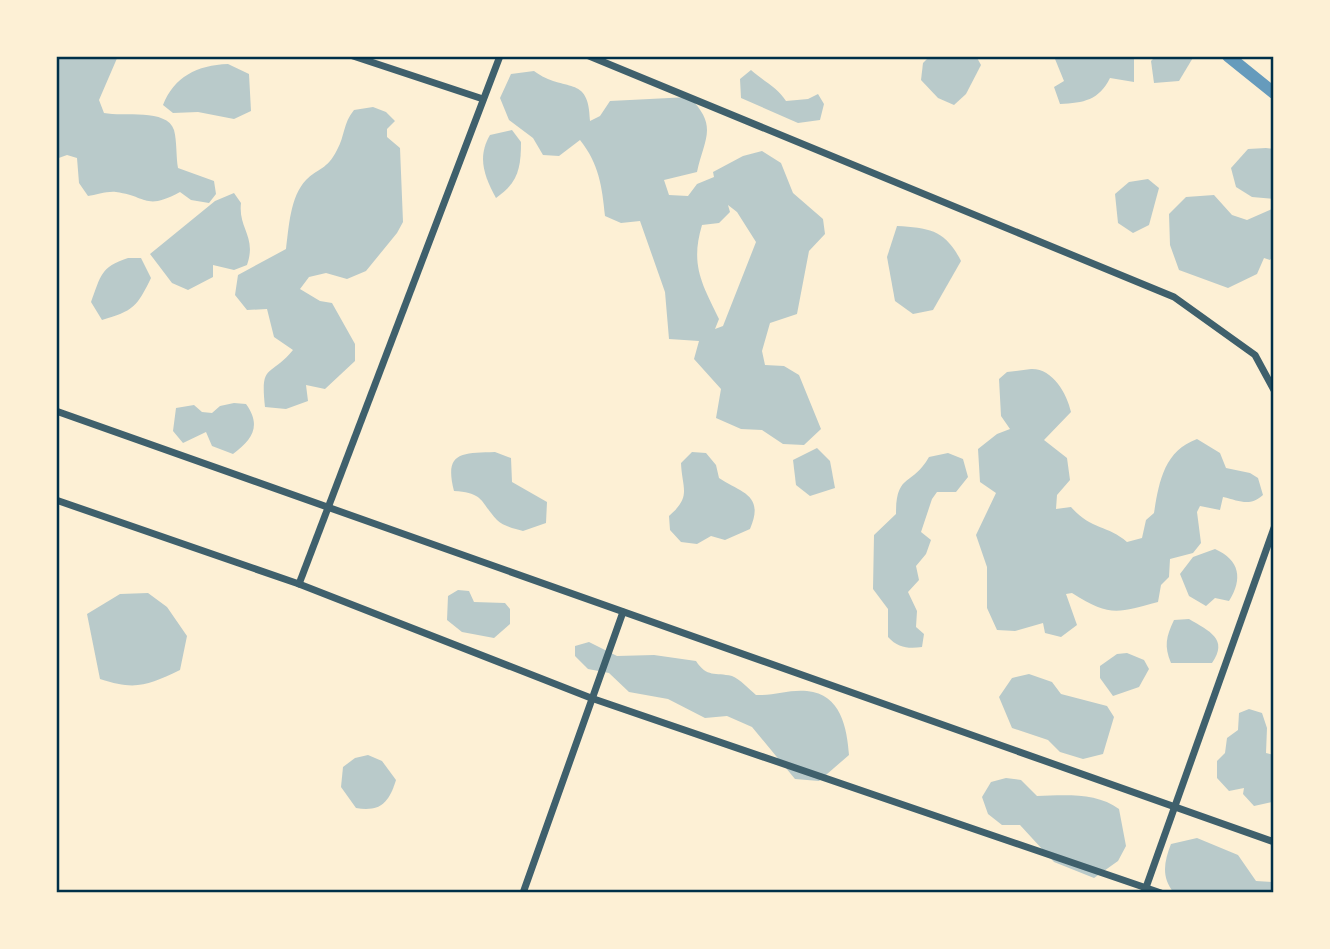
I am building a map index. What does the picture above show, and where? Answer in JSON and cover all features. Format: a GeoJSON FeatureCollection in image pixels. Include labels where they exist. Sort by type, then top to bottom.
{"type":"FeatureCollection","features":[{"type":"Feature","properties":{"kind":"street"},"geometry":{"type":"LineString","coordinates":[[353,56],[483,99]]}},
{"type":"Feature","properties":{"kind":"street"},"geometry":{"type":"LineString","coordinates":[[299,584],[500,56]]}},
{"type":"Feature","properties":{"kind":"street"},"geometry":{"type":"LineString","coordinates":[[589,56],[1174,297],[1255,355],[1274,390]]}},
{"type":"Feature","properties":{"kind":"street"},"geometry":{"type":"LineString","coordinates":[[56,411],[1173,804],[1274,842]]}},
{"type":"Feature","properties":{"kind":"street"},"geometry":{"type":"LineString","coordinates":[[56,500],[299,584],[591,698],[1145,890],[1161,893]]}},
{"type":"Feature","properties":{"kind":"street"},"geometry":{"type":"LineString","coordinates":[[1145,890],[1173,804],[1274,528]]}},
{"type":"Feature","properties":{"kind":"street"},"geometry":{"type":"LineString","coordinates":[[523,893],[623,612]]}},
{"type":"Feature","properties":{"kind":"shaded area"},"geometry":{"type":"Polygon","coordinates":[[[56,56],[118,56],[99,100],[104,113],[154,116],[170,123],[175,134],[178,168],[214,181],[216,194],[209,203],[191,200],[180,192],[160,201],[146,201],[116,192],[88,196],[79,183],[77,158],[67,155],[56,159],[56,56]]]}},
{"type":"Feature","properties":{"kind":"shaded area"},"geometry":{"type":"Polygon","coordinates":[[[930,56],[976,56],[981,65],[966,94],[954,105],[938,98],[921,80],[923,63],[930,56]]]}},
{"type":"Feature","properties":{"kind":"shaded area"},"geometry":{"type":"Polygon","coordinates":[[[1033,56],[1134,56],[1134,82],[1110,78],[1096,96],[1076,103],[1060,104],[1054,87],[1064,81],[1055,59],[1033,56]]]}},
{"type":"Feature","properties":{"kind":"shaded area"},"geometry":{"type":"Polygon","coordinates":[[[1156,56],[1194,56],[1179,81],[1154,83],[1151,61],[1156,56]]]}},
{"type":"Feature","properties":{"kind":"shaded area"},"geometry":{"type":"Polygon","coordinates":[[[228,64],[249,74],[251,111],[234,119],[198,112],[173,113],[163,105],[173,87],[188,74],[206,67],[228,64]]]}},
{"type":"Feature","properties":{"kind":"shaded area"},"geometry":{"type":"Polygon","coordinates":[[[751,70],[786,101],[808,99],[818,94],[824,104],[820,120],[798,123],[741,98],[740,79],[751,70]]]}},
{"type":"Feature","properties":{"kind":"shaded area"},"geometry":{"type":"Polygon","coordinates":[[[534,71],[545,78],[580,90],[589,106],[590,121],[600,116],[610,101],[689,97],[704,116],[707,133],[697,172],[664,180],[669,195],[688,196],[697,184],[714,177],[713,172],[743,156],[762,151],[781,163],[793,193],[823,219],[825,234],[809,251],[797,314],[770,323],[762,351],[765,365],[784,366],[799,375],[821,429],[804,445],[783,444],[762,430],[741,429],[716,418],[721,389],[694,359],[699,341],[669,339],[665,292],[640,221],[621,223],[605,216],[598,176],[592,158],[580,140],[559,156],[543,155],[533,138],[509,120],[500,98],[511,74],[534,71]],[[728,205],[730,212],[719,223],[702,225],[699,239],[697,252],[700,274],[719,319],[715,329],[723,326],[756,242],[737,212],[728,205]]]}},
{"type":"Feature","properties":{"kind":"shaded area"},"geometry":{"type":"Polygon","coordinates":[[[373,107],[386,112],[395,121],[387,129],[387,137],[400,148],[403,222],[366,271],[347,279],[326,273],[309,277],[300,289],[320,301],[332,303],[355,344],[355,361],[325,389],[306,385],[308,401],[286,409],[265,407],[264,383],[268,372],[293,350],[274,337],[267,309],[247,310],[235,295],[238,275],[286,249],[291,213],[301,187],[333,157],[354,110],[373,107]]]}},
{"type":"Feature","properties":{"kind":"shaded area"},"geometry":{"type":"Polygon","coordinates":[[[512,130],[521,142],[519,167],[514,181],[496,198],[485,174],[484,151],[490,135],[512,130]]]}},
{"type":"Feature","properties":{"kind":"shaded area"},"geometry":{"type":"Polygon","coordinates":[[[1248,149],[1274,149],[1274,199],[1252,197],[1236,187],[1231,168],[1248,149]]]}},
{"type":"Feature","properties":{"kind":"shaded area"},"geometry":{"type":"Polygon","coordinates":[[[1148,179],[1159,188],[1149,225],[1133,233],[1118,223],[1115,194],[1129,182],[1148,179]]]}},
{"type":"Feature","properties":{"kind":"shaded area"},"geometry":{"type":"Polygon","coordinates":[[[234,193],[241,203],[242,220],[249,239],[247,265],[234,270],[213,265],[213,277],[188,290],[172,283],[150,254],[215,201],[234,193]]]}},
{"type":"Feature","properties":{"kind":"shaded area"},"geometry":{"type":"Polygon","coordinates":[[[1214,195],[1232,215],[1247,220],[1274,208],[1274,254],[1270,260],[1264,258],[1257,274],[1228,288],[1179,270],[1170,245],[1169,214],[1186,197],[1214,195]]]}},
{"type":"Feature","properties":{"kind":"shaded area"},"geometry":{"type":"Polygon","coordinates":[[[897,226],[935,233],[949,243],[961,261],[933,310],[913,314],[895,301],[887,257],[897,226]]]}},
{"type":"Feature","properties":{"kind":"shaded area"},"geometry":{"type":"Polygon","coordinates":[[[128,258],[141,258],[151,278],[138,302],[121,314],[102,320],[91,302],[100,279],[112,265],[128,258]]]}},
{"type":"Feature","properties":{"kind":"shaded area"},"geometry":{"type":"Polygon","coordinates":[[[1031,369],[1052,377],[1066,397],[1071,412],[1044,440],[1067,458],[1070,480],[1057,495],[1056,509],[1071,507],[1092,524],[1127,542],[1142,538],[1146,520],[1154,513],[1161,479],[1170,460],[1186,444],[1197,439],[1220,453],[1226,468],[1250,473],[1258,478],[1263,495],[1249,502],[1223,497],[1220,510],[1200,506],[1197,512],[1201,543],[1193,553],[1170,559],[1169,577],[1161,585],[1158,602],[1114,611],[1096,606],[1072,593],[1066,594],[1077,625],[1061,637],[1045,633],[1043,623],[1015,631],[997,630],[987,608],[987,567],[976,535],[996,493],[980,482],[978,449],[997,434],[1010,429],[1001,416],[999,379],[1007,372],[1031,369]]]}},
{"type":"Feature","properties":{"kind":"shaded area"},"geometry":{"type":"Polygon","coordinates":[[[246,404],[254,426],[250,438],[233,454],[212,446],[206,432],[183,443],[173,431],[176,408],[194,405],[202,412],[212,413],[220,406],[246,404]]]}},
{"type":"Feature","properties":{"kind":"shaded area"},"geometry":{"type":"Polygon","coordinates":[[[817,448],[830,461],[835,488],[810,496],[796,485],[793,460],[817,448]]]}},
{"type":"Feature","properties":{"kind":"shaded area"},"geometry":{"type":"Polygon","coordinates":[[[495,452],[511,458],[512,482],[547,502],[546,523],[523,531],[509,527],[497,520],[477,496],[454,491],[451,469],[458,457],[464,454],[495,452]]]}},
{"type":"Feature","properties":{"kind":"shaded area"},"geometry":{"type":"Polygon","coordinates":[[[692,452],[706,453],[716,465],[719,478],[753,501],[755,508],[750,529],[725,540],[711,536],[697,544],[681,542],[670,530],[669,516],[681,503],[684,492],[681,463],[692,452]]]}},
{"type":"Feature","properties":{"kind":"shaded area"},"geometry":{"type":"Polygon","coordinates":[[[948,453],[963,459],[968,477],[956,492],[937,492],[932,499],[921,532],[931,540],[926,554],[916,566],[919,580],[908,592],[917,611],[916,627],[924,634],[922,647],[904,647],[888,637],[888,609],[873,589],[874,535],[896,514],[902,485],[917,473],[929,457],[948,453]]]}},
{"type":"Feature","properties":{"kind":"shaded area"},"geometry":{"type":"Polygon","coordinates":[[[1215,549],[1234,564],[1237,571],[1236,585],[1229,601],[1215,598],[1206,606],[1189,596],[1180,574],[1193,557],[1215,549]]]}},
{"type":"Feature","properties":{"kind":"shaded area"},"geometry":{"type":"Polygon","coordinates":[[[458,590],[469,591],[474,602],[505,603],[510,609],[510,624],[494,638],[462,632],[447,620],[448,596],[458,590]]]}},
{"type":"Feature","properties":{"kind":"shaded area"},"geometry":{"type":"Polygon","coordinates":[[[148,593],[167,607],[187,636],[180,670],[141,685],[123,685],[100,679],[87,614],[120,594],[148,593]]]}},
{"type":"Feature","properties":{"kind":"shaded area"},"geometry":{"type":"Polygon","coordinates":[[[1189,619],[1214,636],[1218,648],[1212,663],[1171,663],[1167,646],[1171,626],[1174,620],[1189,619]]]}},
{"type":"Feature","properties":{"kind":"shaded area"},"geometry":{"type":"Polygon","coordinates":[[[589,642],[617,656],[654,655],[696,661],[708,672],[735,677],[756,695],[807,691],[828,698],[835,705],[844,724],[849,755],[819,781],[795,779],[752,727],[727,716],[705,718],[668,699],[629,692],[609,673],[588,669],[575,656],[575,646],[589,642]]]}},
{"type":"Feature","properties":{"kind":"shaded area"},"geometry":{"type":"Polygon","coordinates":[[[1127,653],[1144,660],[1149,669],[1139,687],[1113,696],[1100,678],[1100,666],[1117,654],[1127,653]]]}},
{"type":"Feature","properties":{"kind":"shaded area"},"geometry":{"type":"Polygon","coordinates":[[[1029,674],[1052,682],[1061,694],[1107,706],[1114,717],[1103,754],[1083,759],[1060,752],[1048,740],[1012,728],[999,697],[1012,678],[1029,674]]]}},
{"type":"Feature","properties":{"kind":"shaded area"},"geometry":{"type":"Polygon","coordinates":[[[1249,709],[1262,713],[1267,728],[1266,753],[1274,755],[1272,802],[1254,806],[1243,794],[1244,788],[1229,791],[1217,778],[1217,761],[1225,753],[1227,738],[1238,730],[1239,713],[1249,709]]]}},
{"type":"Feature","properties":{"kind":"shaded area"},"geometry":{"type":"Polygon","coordinates":[[[368,755],[382,761],[396,780],[390,795],[382,804],[371,809],[356,808],[341,787],[343,767],[355,758],[368,755]]]}},
{"type":"Feature","properties":{"kind":"shaded area"},"geometry":{"type":"Polygon","coordinates":[[[1006,778],[1021,780],[1037,796],[1090,797],[1119,809],[1126,846],[1118,861],[1094,878],[1054,862],[1020,825],[1002,825],[988,814],[982,797],[991,782],[1006,778]]]}},
{"type":"Feature","properties":{"kind":"shaded area"},"geometry":{"type":"Polygon","coordinates":[[[1197,838],[1238,855],[1256,881],[1274,882],[1274,893],[1174,893],[1165,875],[1171,844],[1197,838]]]}},
{"type":"Feature","properties":{"kind":"waterway"},"geometry":{"type":"LineString","coordinates":[[1228,56],[1274,93]]}}]}
